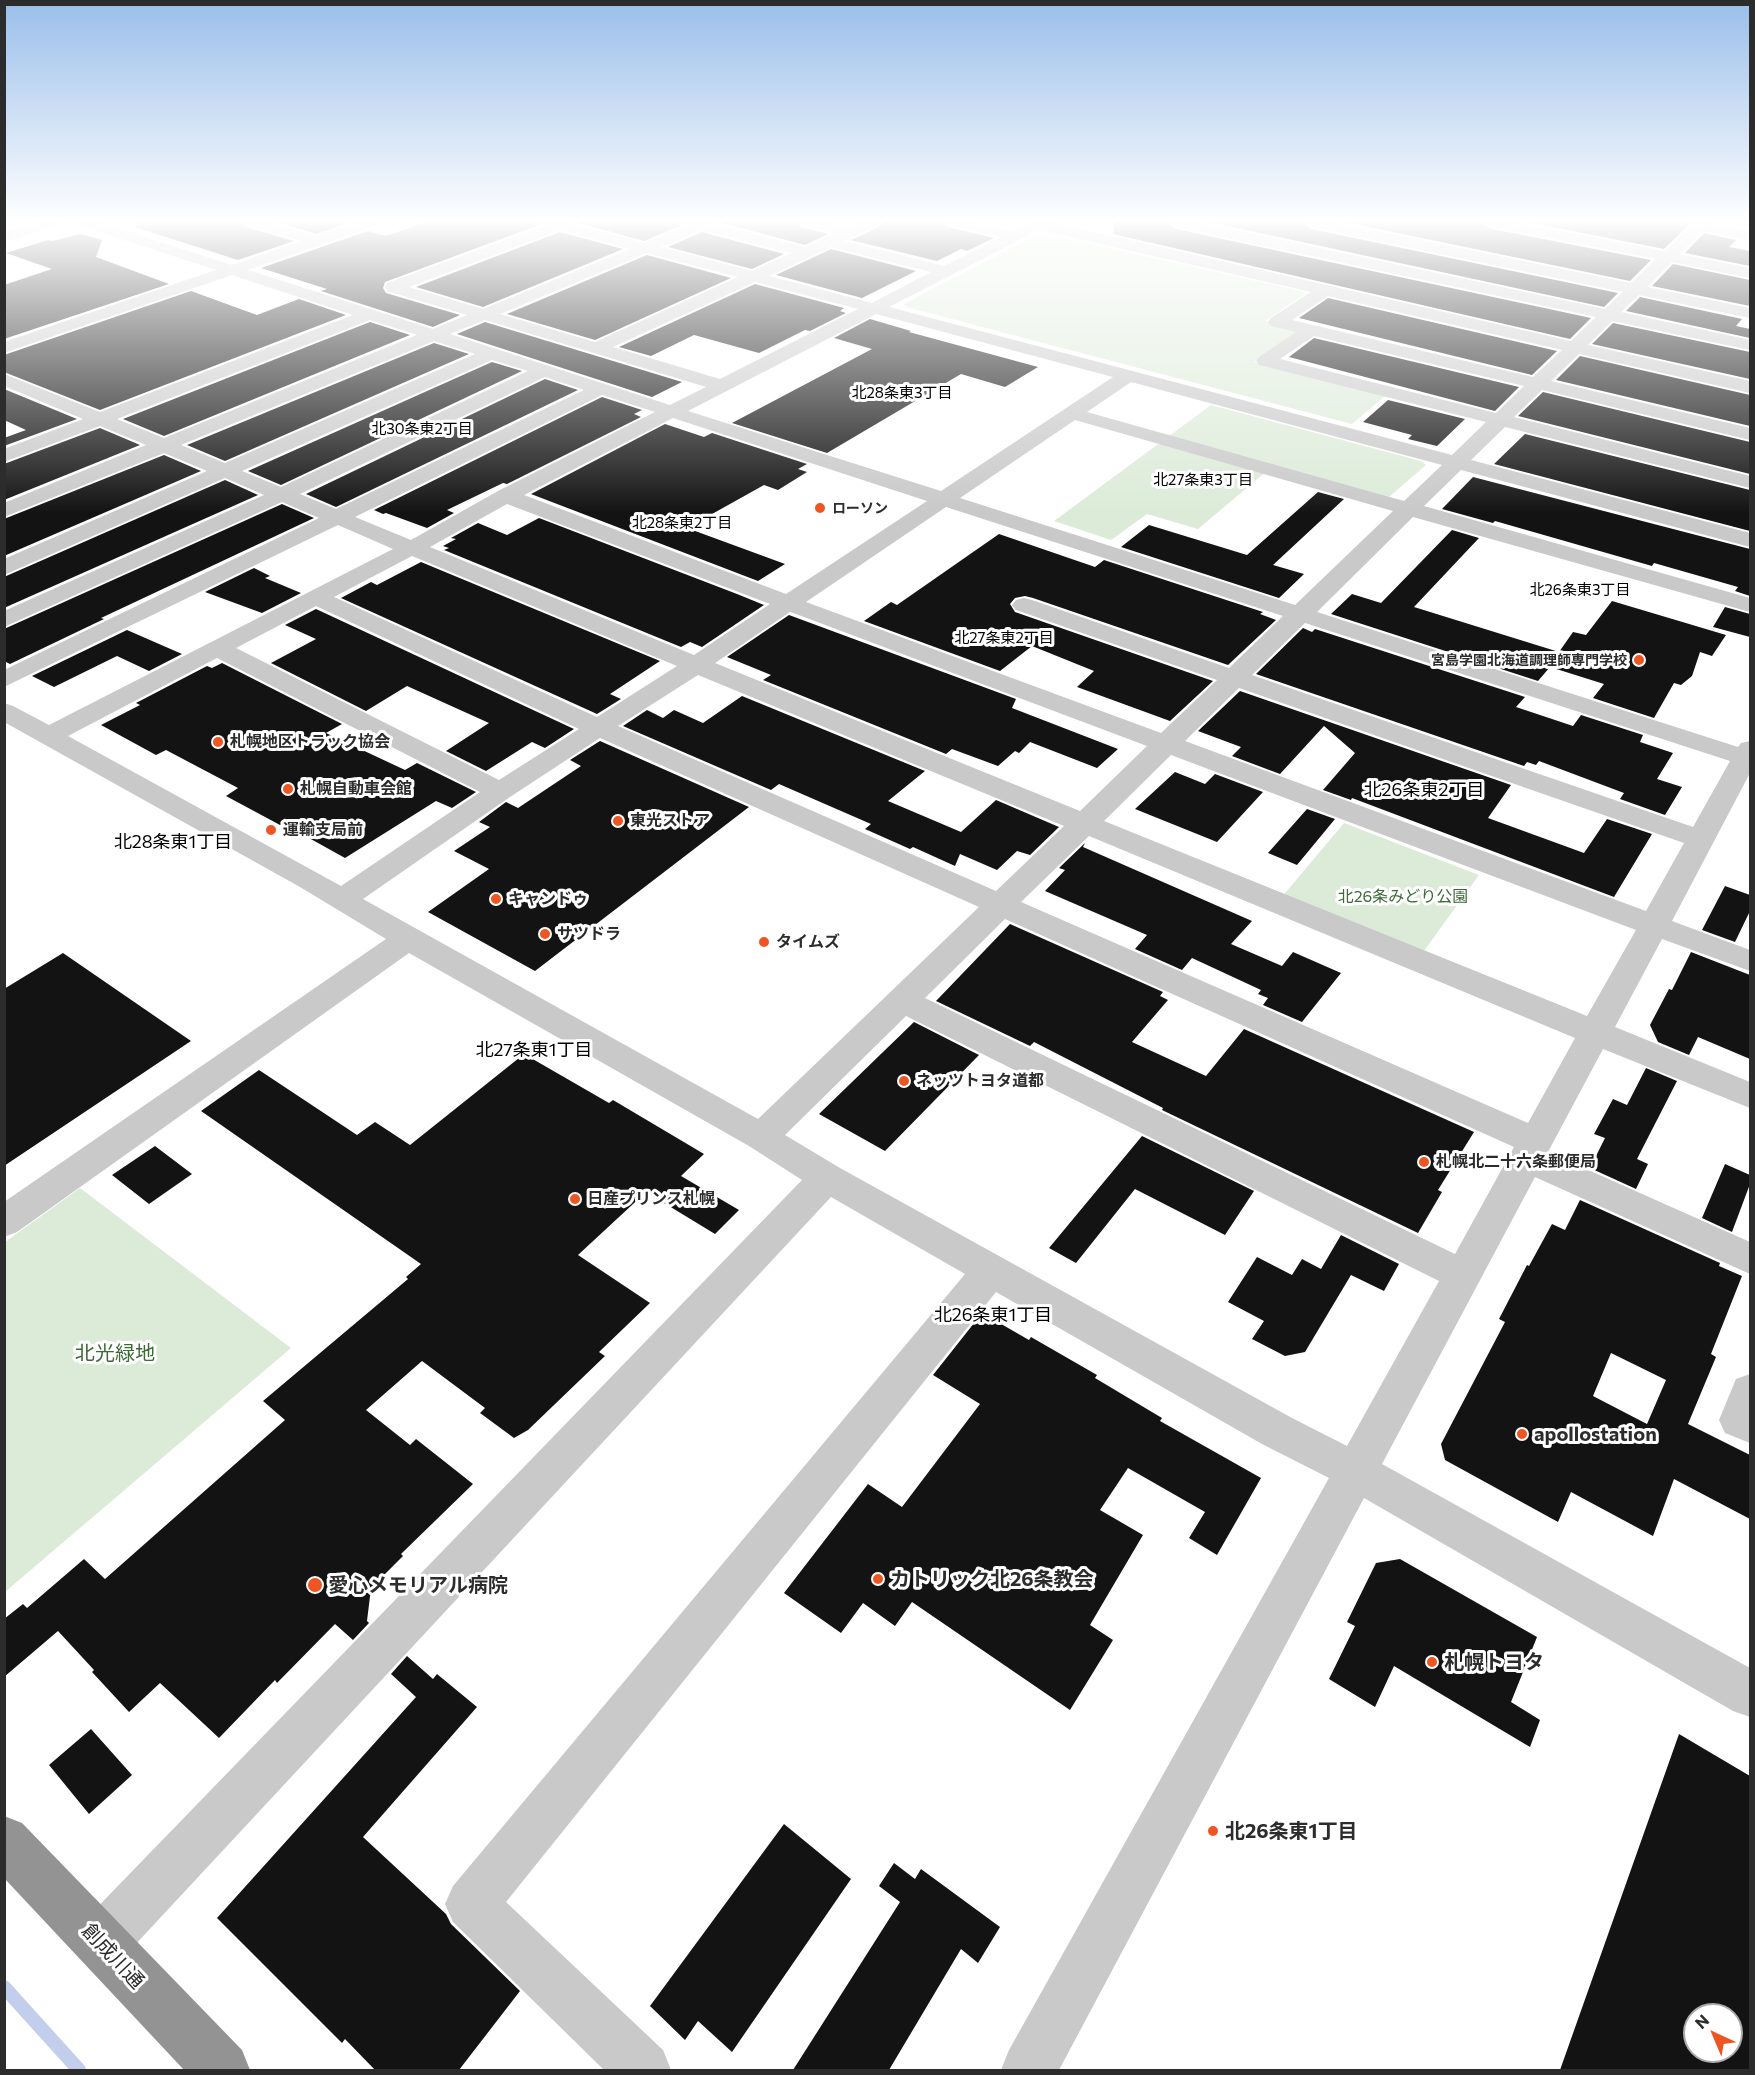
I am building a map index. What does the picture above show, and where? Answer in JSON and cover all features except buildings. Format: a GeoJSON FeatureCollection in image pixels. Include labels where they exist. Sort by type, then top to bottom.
{"type":"FeatureCollection","features":[{"type":"Feature","properties":{"kind":"highway","name":"創成川通"},"geometry":{"type":"LineString","coordinates":[[4,1841],[222,2070]]}},
{"type":"Feature","properties":{"kind":"street"},"geometry":{"type":"LineString","coordinates":[[4,348],[90,319]]}},
{"type":"Feature","properties":{"kind":"street"},"geometry":{"type":"LineString","coordinates":[[4,456],[358,319]]}},
{"type":"Feature","properties":{"kind":"street"},"geometry":{"type":"LineString","coordinates":[[385,319],[942,499],[1749,755],[1462,1275],[1029,2070]]}},
{"type":"Feature","properties":{"kind":"street"},"geometry":{"type":"LineString","coordinates":[[4,511],[473,319]]}},
{"type":"Feature","properties":{"kind":"street"},"geometry":{"type":"LineString","coordinates":[[505,319],[723,386]]}},
{"type":"Feature","properties":{"kind":"street"},"geometry":{"type":"LineString","coordinates":[[596,348],[660,319]]}},
{"type":"Feature","properties":{"kind":"street"},"geometry":{"type":"LineString","coordinates":[[23,728],[216,648],[506,496],[855,319]]}},
{"type":"Feature","properties":{"kind":"street"},"geometry":{"type":"LineString","coordinates":[[917,319],[1750,540]]}},
{"type":"Feature","properties":{"kind":"street"},"geometry":{"type":"LineString","coordinates":[[1282,319],[1277,322],[1750,434]]}},
{"type":"Feature","properties":{"kind":"street"},"geometry":{"type":"LineString","coordinates":[[1449,319],[1750,387]]}},
{"type":"Feature","properties":{"kind":"street"},"geometry":{"type":"LineString","coordinates":[[761,1137],[1604,319]]}},
{"type":"Feature","properties":{"kind":"street"},"geometry":{"type":"LineString","coordinates":[[1631,319],[1750,345]]}},
{"type":"Feature","properties":{"kind":"street"},"geometry":{"type":"LineString","coordinates":[[1311,330],[1265,362],[1750,482]]}},
{"type":"Feature","properties":{"kind":"street"},"geometry":{"type":"LineString","coordinates":[[4,567],[490,354]]}},
{"type":"Feature","properties":{"kind":"street"},"geometry":{"type":"LineString","coordinates":[[4,620],[281,495],[543,371]]}},
{"type":"Feature","properties":{"kind":"street"},"geometry":{"type":"LineString","coordinates":[[341,900],[500,791],[697,664],[786,602],[1129,375]]}},
{"type":"Feature","properties":{"kind":"street"},"geometry":{"type":"LineString","coordinates":[[4,379],[281,495],[1750,1096]]}},
{"type":"Feature","properties":{"kind":"street"},"geometry":{"type":"LineString","coordinates":[[4,680],[600,389]]}},
{"type":"Feature","properties":{"kind":"street"},"geometry":{"type":"LineString","coordinates":[[1071,413],[1750,605]]}},
{"type":"Feature","properties":{"kind":"street"},"geometry":{"type":"LineString","coordinates":[[506,496],[1750,961]]}},
{"type":"Feature","properties":{"kind":"street"},"geometry":{"type":"LineString","coordinates":[[315,597],[597,727],[1001,905],[1531,1150],[1750,1259]]}},
{"type":"Feature","properties":{"kind":"street"},"geometry":{"type":"LineString","coordinates":[[1024,605],[1701,839]]}},
{"type":"Feature","properties":{"kind":"street"},"geometry":{"type":"LineString","coordinates":[[216,648],[500,791]]}},
{"type":"Feature","properties":{"kind":"street"},"geometry":{"type":"LineString","coordinates":[[23,728],[341,900],[761,1137],[827,1178],[1277,1431],[1356,1471],[1750,1694]]}},
{"type":"Feature","properties":{"kind":"street"},"geometry":{"type":"LineString","coordinates":[[4,1222],[408,939]]}},
{"type":"Feature","properties":{"kind":"street"},"geometry":{"type":"LineString","coordinates":[[902,1000],[1462,1275]]}},
{"type":"Feature","properties":{"kind":"street"},"geometry":{"type":"LineString","coordinates":[[101,1942],[827,1178]]}},
{"type":"Feature","properties":{"kind":"street"},"geometry":{"type":"LineString","coordinates":[[643,2070],[471,1904],[992,1269]]}},
{"type":"Feature","properties":{"kind":"street"},"geometry":{"type":"LineString","coordinates":[[1750,1392],[1740,1420],[1750,1425]]}},
{"type":"Feature","properties":{"kind":"green space"},"geometry":{"type":"Polygon","coordinates":[[[951,319],[1268,319],[1265,321],[1295,328],[1299,332],[1254,362],[1385,396],[1352,424],[951,319]]]}},
{"type":"Feature","properties":{"kind":"green space"},"geometry":{"type":"Polygon","coordinates":[[[1211,405],[1421,461],[1426,465],[1389,497],[1274,465],[1198,529],[1147,514],[1111,540],[1054,521],[1211,405]]]}},
{"type":"Feature","properties":{"kind":"green space","name":"北26条みどり公園"},"geometry":{"type":"Polygon","coordinates":[[[1344,823],[1479,875],[1421,955],[1281,898],[1344,823]]]}},
{"type":"Feature","properties":{"kind":"green space","name":"北光緑地"},"geometry":{"type":"Polygon","coordinates":[[[80,1188],[291,1348],[5,1592],[5,1242],[80,1188]]]}},
{"type":"Feature","properties":{"kind":"waterway"},"geometry":{"type":"LineString","coordinates":[[4,1987],[79,2070]]}},
{"type":"Feature","properties":{"kind":"place","name":"ローソン"},"geometry":{"type":"Point","coordinates":[820,508]}},
{"type":"Feature","properties":{"kind":"place","name":"宮島学園北海道調理師専門学校"},"geometry":{"type":"Point","coordinates":[1639,660]}},
{"type":"Feature","properties":{"kind":"place","name":"札幌地区トラック協会"},"geometry":{"type":"Point","coordinates":[218,742]}},
{"type":"Feature","properties":{"kind":"place","name":"札幌自動車会館"},"geometry":{"type":"Point","coordinates":[288,789]}},
{"type":"Feature","properties":{"kind":"place","name":"東光ストア"},"geometry":{"type":"Point","coordinates":[618,821]}},
{"type":"Feature","properties":{"kind":"place","name":"運輸支局前"},"geometry":{"type":"Point","coordinates":[271,830]}},
{"type":"Feature","properties":{"kind":"place","name":"キャンドゥ"},"geometry":{"type":"Point","coordinates":[496,899]}},
{"type":"Feature","properties":{"kind":"place","name":"サツドラ"},"geometry":{"type":"Point","coordinates":[545,934]}},
{"type":"Feature","properties":{"kind":"place","name":"タイムズ"},"geometry":{"type":"Point","coordinates":[764,942]}},
{"type":"Feature","properties":{"kind":"place","name":"ネッツトヨタ道都"},"geometry":{"type":"Point","coordinates":[904,1081]}},
{"type":"Feature","properties":{"kind":"place","name":"札幌北二十六条郵便局"},"geometry":{"type":"Point","coordinates":[1424,1162]}},
{"type":"Feature","properties":{"kind":"place","name":"日産プリンス札幌"},"geometry":{"type":"Point","coordinates":[575,1199]}},
{"type":"Feature","properties":{"kind":"place","name":"apollostation"},"geometry":{"type":"Point","coordinates":[1522,1434]}},
{"type":"Feature","properties":{"kind":"place","name":"カトリック北26条教会"},"geometry":{"type":"Point","coordinates":[878,1579]}},
{"type":"Feature","properties":{"kind":"place","name":"愛心メモリアル病院"},"geometry":{"type":"Point","coordinates":[315,1585]}},
{"type":"Feature","properties":{"kind":"place","name":"札幌トヨタ"},"geometry":{"type":"Point","coordinates":[1432,1662]}},
{"type":"Feature","properties":{"kind":"place","name":"北26条東1丁目"},"geometry":{"type":"Point","coordinates":[1213,1831]}},
{"type":"Feature","properties":{"kind":"district","name":"北28条東3丁目"},"geometry":{"type":"Point","coordinates":[902,393]}},
{"type":"Feature","properties":{"kind":"district","name":"北30条東2丁目"},"geometry":{"type":"Point","coordinates":[422,429]}},
{"type":"Feature","properties":{"kind":"district","name":"北27条東3丁目"},"geometry":{"type":"Point","coordinates":[1203,480]}},
{"type":"Feature","properties":{"kind":"district","name":"北28条東2丁目"},"geometry":{"type":"Point","coordinates":[682,523]}},
{"type":"Feature","properties":{"kind":"district","name":"北26条東3丁目"},"geometry":{"type":"Point","coordinates":[1580,590]}},
{"type":"Feature","properties":{"kind":"district","name":"北27条東2丁目"},"geometry":{"type":"Point","coordinates":[1004,638]}},
{"type":"Feature","properties":{"kind":"district","name":"北26条東2丁目"},"geometry":{"type":"Point","coordinates":[1424,790]}},
{"type":"Feature","properties":{"kind":"district","name":"北28条東1丁目"},"geometry":{"type":"Point","coordinates":[173,842]}},
{"type":"Feature","properties":{"kind":"district","name":"北27条東1丁目"},"geometry":{"type":"Point","coordinates":[534,1050]}},
{"type":"Feature","properties":{"kind":"district","name":"北26条東1丁目"},"geometry":{"type":"Point","coordinates":[993,1315]}}]}
